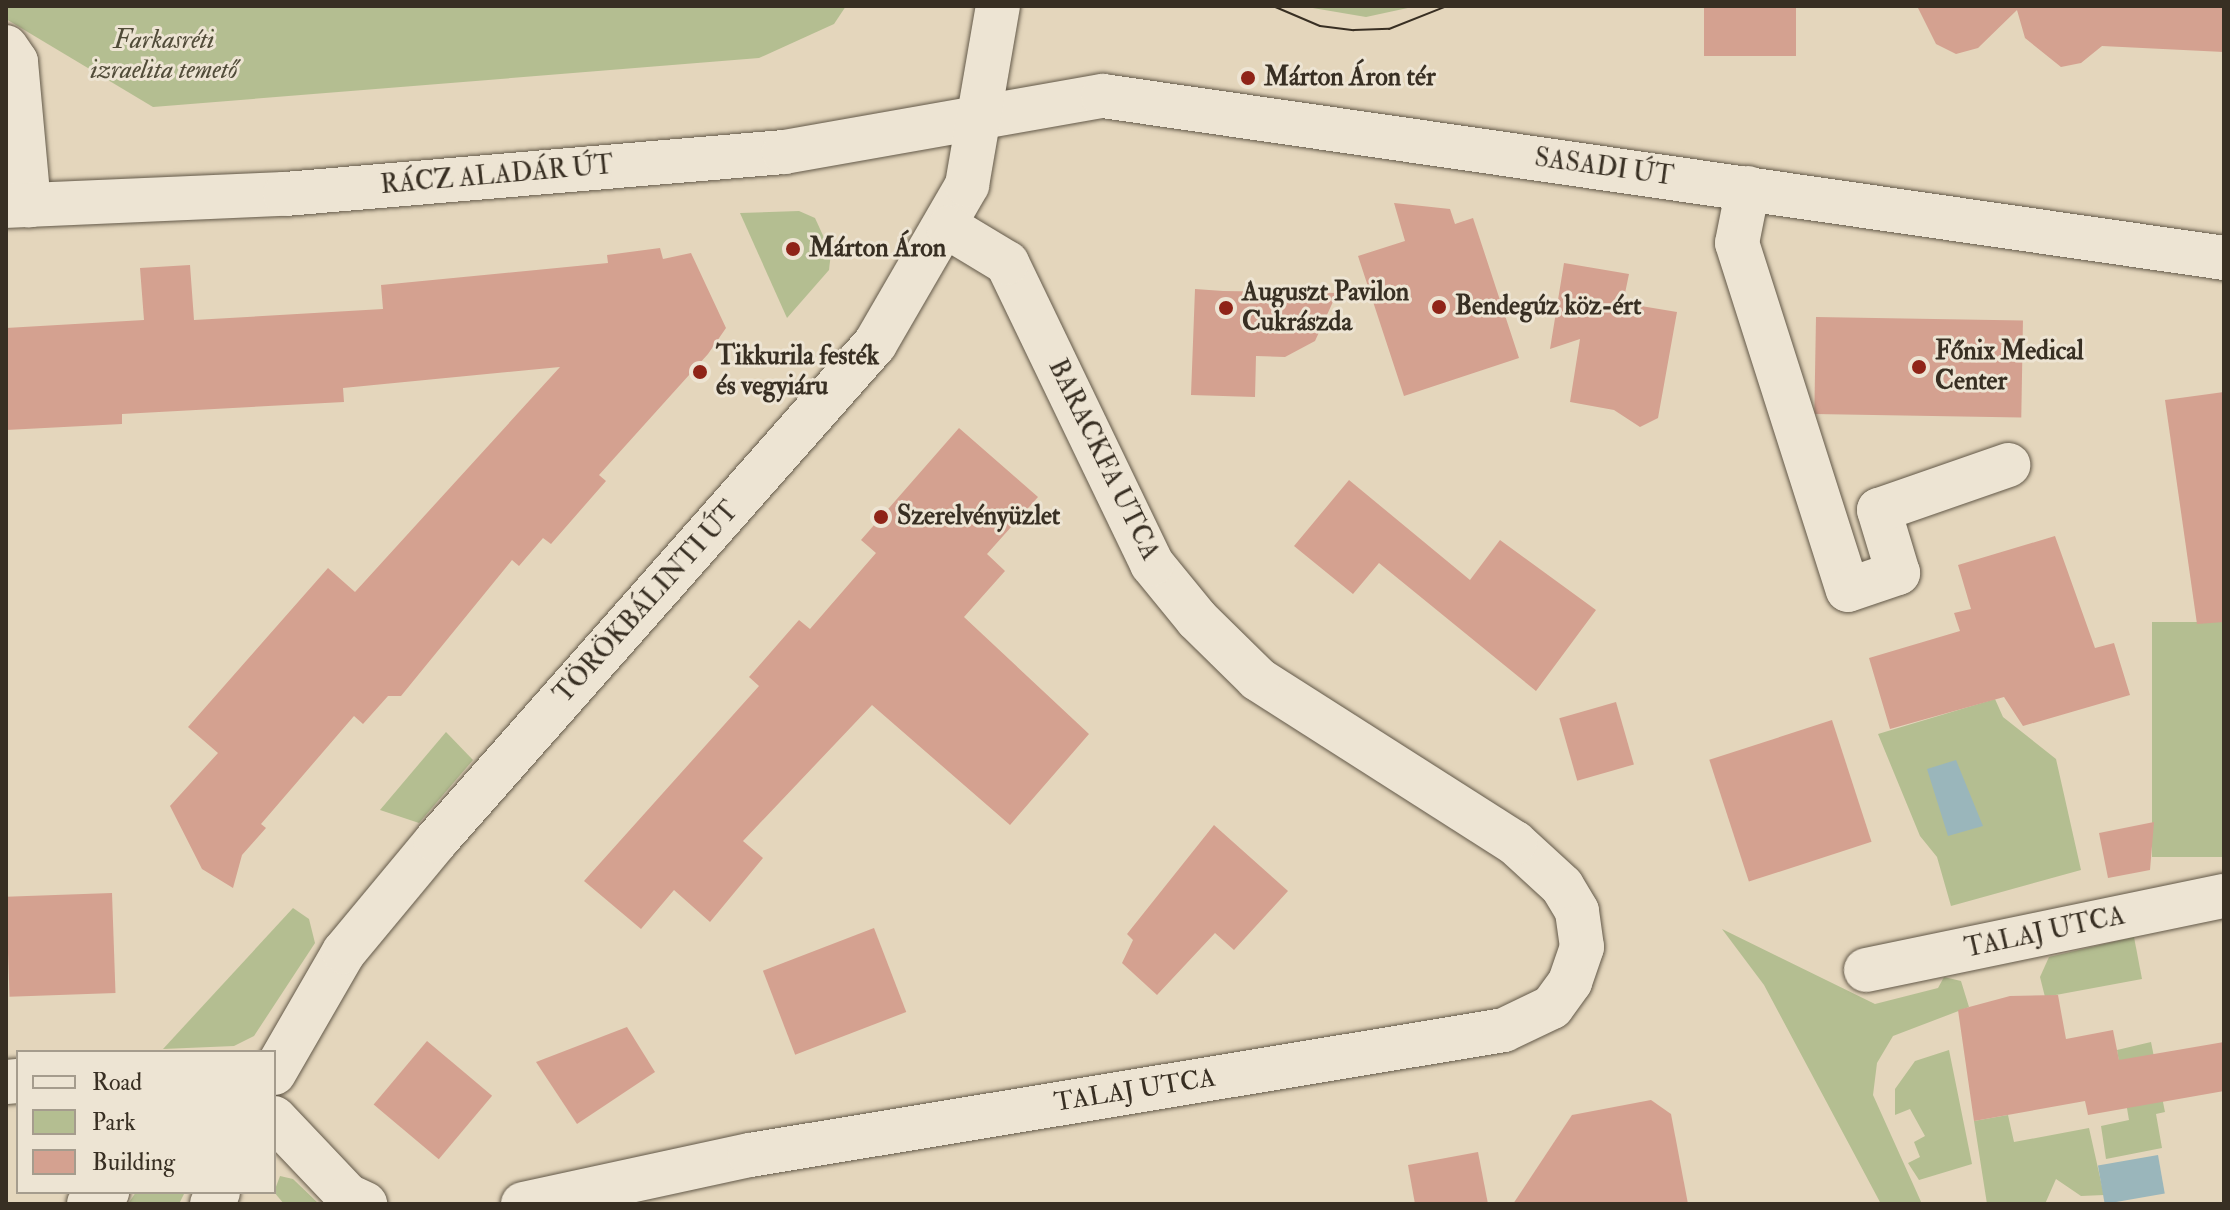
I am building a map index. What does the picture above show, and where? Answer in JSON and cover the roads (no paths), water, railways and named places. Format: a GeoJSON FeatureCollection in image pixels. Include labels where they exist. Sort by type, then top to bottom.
{"type":"FeatureCollection","features":[{"type":"Feature","properties":{"kind":"street"},"geometry":{"type":"LineString","coordinates":[[984,114],[998,6]]}},
{"type":"Feature","properties":{"kind":"street"},"geometry":{"type":"LineString","coordinates":[[6,47],[16,62],[17,205]]}},
{"type":"Feature","properties":{"kind":"street","name":"SASADI ÚT"},"geometry":{"type":"LineString","coordinates":[[984,114],[1103,96],[2224,258]]}},
{"type":"Feature","properties":{"kind":"street","name":"RÁCZ ALADÁR ÚT"},"geometry":{"type":"LineString","coordinates":[[17,205],[285,194],[784,152],[984,114]]}},
{"type":"Feature","properties":{"kind":"street","name":"TÖRÖKBÁLINTI ÚT"},"geometry":{"type":"LineString","coordinates":[[276,1070],[344,952],[870,351],[949,228],[984,114]]}},
{"type":"Feature","properties":{"kind":"street"},"geometry":{"type":"LineString","coordinates":[[1748,188],[1737,243],[1848,590],[1898,573],[1879,510],[2008,465]]}},
{"type":"Feature","properties":{"kind":"street","name":"BARACKFA UTCA"},"geometry":{"type":"LineString","coordinates":[[949,228],[1007,263],[1152,564],[1197,619],[1258,679],[1515,843]]}},
{"type":"Feature","properties":{"kind":"street","name":"TALAJ UTCA"},"geometry":{"type":"LineString","coordinates":[[541,1202],[750,1155],[1504,1030],[1552,1007],[1582,947],[1577,911],[1562,886],[1515,843]]}},
{"type":"Feature","properties":{"kind":"street","name":"TALAJ UTCA"},"geometry":{"type":"LineString","coordinates":[[1866,970],[2224,896]]}},
{"type":"Feature","properties":{"kind":"street"},"geometry":{"type":"LineString","coordinates":[[276,1120],[348,1196],[365,1204]]}},
{"type":"Feature","properties":{"kind":"water"},"geometry":{"type":"Polygon","coordinates":[[[1956,760],[1983,826],[1948,836],[1927,769],[1956,760]]]}},
{"type":"Feature","properties":{"kind":"water"},"geometry":{"type":"Polygon","coordinates":[[[2158,1155],[2165,1193],[2105,1204],[2098,1166],[2158,1155]]]}},
{"type":"Feature","properties":{"kind":"tram line"},"geometry":{"type":"LineString","coordinates":[[1273,6],[1320,26],[1354,30],[1389,29],[1447,6]]}},
{"type":"Feature","properties":{"kind":"place","name":"Márton Áron tér"},"geometry":{"type":"Point","coordinates":[1248,78]}},
{"type":"Feature","properties":{"kind":"place","name":"Márton Áron"},"geometry":{"type":"Point","coordinates":[793,249]}},
{"type":"Feature","properties":{"kind":"place","name":"Bendegúz köz-ért"},"geometry":{"type":"Point","coordinates":[1439,307]}},
{"type":"Feature","properties":{"kind":"place","name":"Auguszt Pavilon Cukrászda"},"geometry":{"type":"Point","coordinates":[1226,308]}},
{"type":"Feature","properties":{"kind":"place","name":"Főnix Medical Center"},"geometry":{"type":"Point","coordinates":[1919,367]}},
{"type":"Feature","properties":{"kind":"place","name":"Tikkurila festék és vegyiáru"},"geometry":{"type":"Point","coordinates":[700,372]}},
{"type":"Feature","properties":{"kind":"place","name":"Szerelvényüzlet"},"geometry":{"type":"Point","coordinates":[881,517]}},
{"type":"Feature","properties":{"kind":"park label","name":"Farkasréti izraelita temető"},"geometry":{"type":"Point","coordinates":[164,56]}}]}
